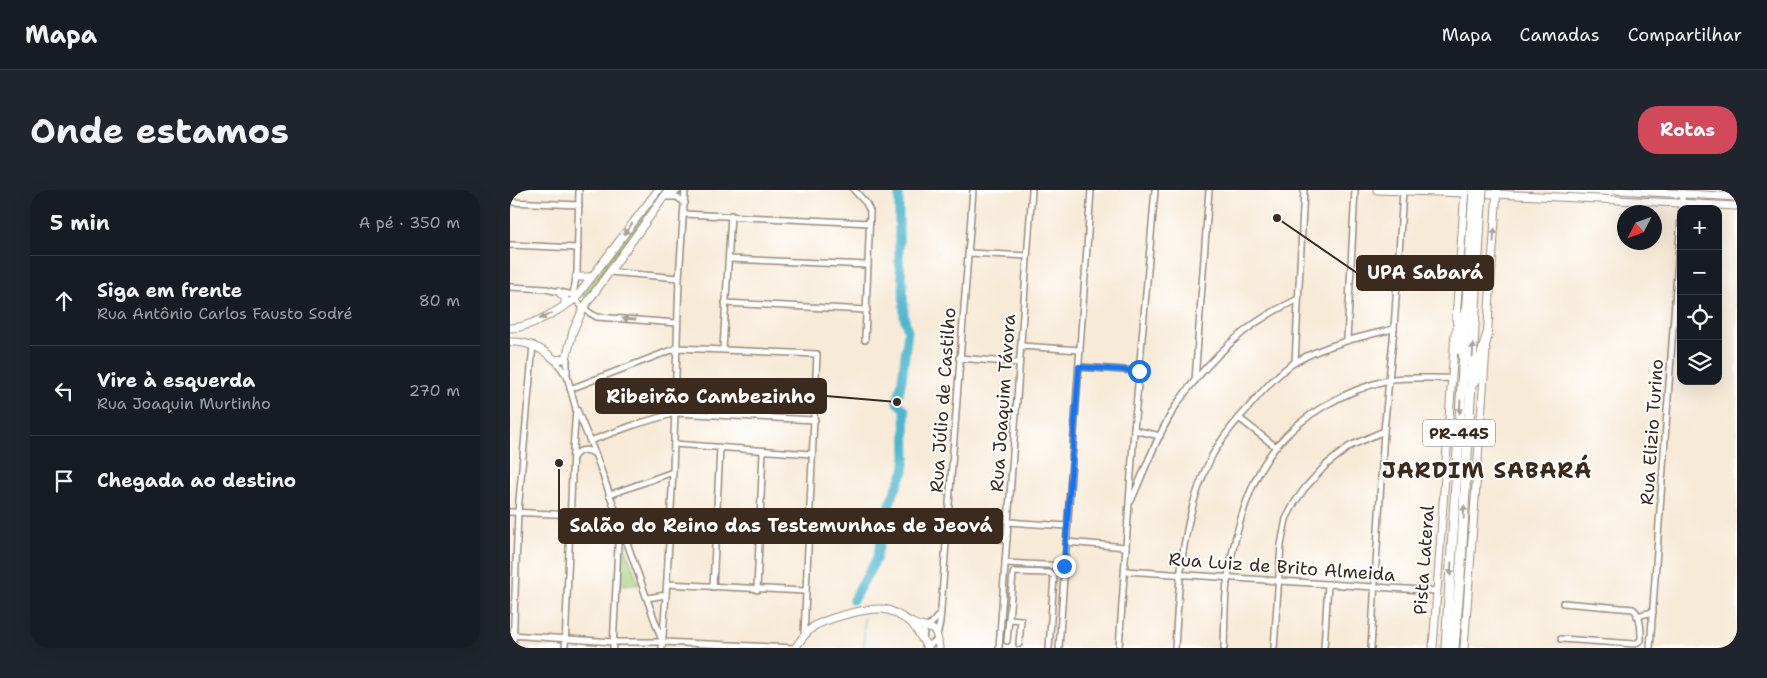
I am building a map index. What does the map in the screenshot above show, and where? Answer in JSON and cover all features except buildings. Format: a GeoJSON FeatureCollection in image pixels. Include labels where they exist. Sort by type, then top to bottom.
{"type":"FeatureCollection","features":[{"type":"Feature","properties":{"kind":"highway","name":"PR-445"},"geometry":{"type":"LineString","coordinates":[[1454,648],[1461,564],[1470,401],[1476,219],[1474,190]]}},
{"type":"Feature","properties":{"kind":"highway","name":"PR-445"},"geometry":{"type":"LineString","coordinates":[[1446,648],[1462,375],[1476,219],[1482,190]]}},
{"type":"Feature","properties":{"kind":"highway"},"geometry":{"type":"LineString","coordinates":[[1457,315],[1462,375]]}},
{"type":"Feature","properties":{"kind":"highway"},"geometry":{"type":"LineString","coordinates":[[1470,401],[1487,336]]}},
{"type":"Feature","properties":{"kind":"street"},"geometry":{"type":"LineString","coordinates":[[574,297],[578,248],[579,190]]}},
{"type":"Feature","properties":{"kind":"street"},"geometry":{"type":"LineString","coordinates":[[567,376],[555,360],[546,352],[533,345],[513,342],[512,328],[544,317],[565,306],[591,277],[658,190]]}},
{"type":"Feature","properties":{"kind":"street"},"geometry":{"type":"LineString","coordinates":[[663,648],[596,456],[576,409],[567,376],[567,355],[573,331],[584,307],[668,194],[679,190]]}},
{"type":"Feature","properties":{"kind":"street"},"geometry":{"type":"LineString","coordinates":[[662,642],[673,472],[677,323],[685,190]]}},
{"type":"Feature","properties":{"kind":"street"},"geometry":{"type":"LineString","coordinates":[[854,190],[866,203],[870,211],[865,340]]}},
{"type":"Feature","properties":{"kind":"street","name":"Rua Júlio de Castilho"},"geometry":{"type":"LineString","coordinates":[[938,637],[948,535],[972,190]]}},
{"type":"Feature","properties":{"kind":"street","name":"Rua Joaquim Távora"},"geometry":{"type":"LineString","coordinates":[[999,648],[1032,190]]}},
{"type":"Feature","properties":{"kind":"street"},"geometry":{"type":"LineString","coordinates":[[1059,648],[1091,190]]}},
{"type":"Feature","properties":{"kind":"street"},"geometry":{"type":"LineString","coordinates":[[1119,648],[1128,506],[1155,190]]}},
{"type":"Feature","properties":{"kind":"street"},"geometry":{"type":"LineString","coordinates":[[1194,381],[1209,190]]}},
{"type":"Feature","properties":{"kind":"street"},"geometry":{"type":"LineString","coordinates":[[1295,362],[1304,190]]}},
{"type":"Feature","properties":{"kind":"street"},"geometry":{"type":"LineString","coordinates":[[1347,340],[1355,190]]}},
{"type":"Feature","properties":{"kind":"street"},"geometry":{"type":"LineString","coordinates":[[1377,190],[1403,192],[1496,192],[1677,206]]}},
{"type":"Feature","properties":{"kind":"street"},"geometry":{"type":"LineString","coordinates":[[1617,190],[1737,196]]}},
{"type":"Feature","properties":{"kind":"street","name":"PR-445"},"geometry":{"type":"LineString","coordinates":[[1452,378],[1465,191]]}},
{"type":"Feature","properties":{"kind":"street"},"geometry":{"type":"LineString","coordinates":[[1372,648],[1384,431],[1390,379],[1403,192]]}},
{"type":"Feature","properties":{"kind":"street","name":"PR-445"},"geometry":{"type":"LineString","coordinates":[[1464,648],[1496,192]]}},
{"type":"Feature","properties":{"kind":"street"},"geometry":{"type":"LineString","coordinates":[[1682,193],[1682,205]]}},
{"type":"Feature","properties":{"kind":"street"},"geometry":{"type":"LineString","coordinates":[[668,194],[677,197],[685,203]]}},
{"type":"Feature","properties":{"kind":"street"},"geometry":{"type":"LineString","coordinates":[[510,202],[578,206]]}},
{"type":"Feature","properties":{"kind":"street"},"geometry":{"type":"LineString","coordinates":[[1722,206],[1737,206]]}},
{"type":"Feature","properties":{"kind":"street"},"geometry":{"type":"LineString","coordinates":[[684,214],[870,222]]}},
{"type":"Feature","properties":{"kind":"street"},"geometry":{"type":"LineString","coordinates":[[723,349],[731,215]]}},
{"type":"Feature","properties":{"kind":"street"},"geometry":{"type":"LineString","coordinates":[[510,245],[578,248]]}},
{"type":"Feature","properties":{"kind":"street","name":"Rua Elizio Turino"},"geometry":{"type":"LineString","coordinates":[[1650,648],[1679,250]]}},
{"type":"Feature","properties":{"kind":"street"},"geometry":{"type":"LineString","coordinates":[[969,253],[1027,256]]}},
{"type":"Feature","properties":{"kind":"street"},"geometry":{"type":"LineString","coordinates":[[729,259],[868,265]]}},
{"type":"Feature","properties":{"kind":"street"},"geometry":{"type":"LineString","coordinates":[[609,272],[679,278]]}},
{"type":"Feature","properties":{"kind":"street"},"geometry":{"type":"LineString","coordinates":[[576,277],[591,277]]}},
{"type":"Feature","properties":{"kind":"street"},"geometry":{"type":"LineString","coordinates":[[510,287],[546,289],[574,297],[591,314],[597,317],[677,323]]}},
{"type":"Feature","properties":{"kind":"street"},"geometry":{"type":"LineString","coordinates":[[559,292],[564,298],[565,306]]}},
{"type":"Feature","properties":{"kind":"street"},"geometry":{"type":"LineString","coordinates":[[1128,506],[1160,436],[1177,404],[1194,381],[1239,336],[1266,316],[1298,299]]}},
{"type":"Feature","properties":{"kind":"street"},"geometry":{"type":"LineString","coordinates":[[725,303],[867,310]]}},
{"type":"Feature","properties":{"kind":"street"},"geometry":{"type":"LineString","coordinates":[[1175,648],[1180,574],[1186,529],[1198,488],[1213,455],[1239,418],[1260,394],[1295,362],[1316,351],[1347,340],[1394,328]]}},
{"type":"Feature","properties":{"kind":"street"},"geometry":{"type":"LineString","coordinates":[[512,648],[511,635],[518,512],[533,345]]}},
{"type":"Feature","properties":{"kind":"street"},"geometry":{"type":"LineString","coordinates":[[1021,346],[1080,350]]}},
{"type":"Feature","properties":{"kind":"street"},"geometry":{"type":"LineString","coordinates":[[570,388],[677,348],[817,354],[804,636]]}},
{"type":"Feature","properties":{"kind":"street"},"geometry":{"type":"LineString","coordinates":[[555,360],[563,359],[567,355]]}},
{"type":"Feature","properties":{"kind":"street"},"geometry":{"type":"LineString","coordinates":[[959,358],[1019,363]]}},
{"type":"Feature","properties":{"kind":"street"},"geometry":{"type":"LineString","coordinates":[[1079,367],[1139,371]]}},
{"type":"Feature","properties":{"kind":"street"},"geometry":{"type":"LineString","coordinates":[[1224,648],[1228,577],[1240,524],[1251,490],[1276,447],[1307,417],[1340,396],[1390,379],[1452,378]]}},
{"type":"Feature","properties":{"kind":"street","name":"Pista Lateral"},"geometry":{"type":"LineString","coordinates":[[1433,648],[1452,378]]}},
{"type":"Feature","properties":{"kind":"street"},"geometry":{"type":"LineString","coordinates":[[565,648],[576,409]]}},
{"type":"Feature","properties":{"kind":"street"},"geometry":{"type":"LineString","coordinates":[[590,441],[675,413],[815,420]]}},
{"type":"Feature","properties":{"kind":"street"},"geometry":{"type":"LineString","coordinates":[[1239,418],[1276,447]]}},
{"type":"Feature","properties":{"kind":"street"},"geometry":{"type":"LineString","coordinates":[[1134,430],[1160,436]]}},
{"type":"Feature","properties":{"kind":"street"},"geometry":{"type":"LineString","coordinates":[[1274,648],[1281,545],[1286,520],[1305,488],[1326,464],[1350,446],[1384,431]]}},
{"type":"Feature","properties":{"kind":"street"},"geometry":{"type":"LineString","coordinates":[[674,444],[811,454]]}},
{"type":"Feature","properties":{"kind":"street"},"geometry":{"type":"LineString","coordinates":[[714,587],[720,448]]}},
{"type":"Feature","properties":{"kind":"street"},"geometry":{"type":"LineString","coordinates":[[573,458],[582,450],[590,451],[596,456]]}},
{"type":"Feature","properties":{"kind":"street"},"geometry":{"type":"LineString","coordinates":[[756,590],[763,451]]}},
{"type":"Feature","properties":{"kind":"street"},"geometry":{"type":"LineString","coordinates":[[609,495],[673,472]]}},
{"type":"Feature","properties":{"kind":"street"},"geometry":{"type":"LineString","coordinates":[[510,512],[571,515],[618,520]]}},
{"type":"Feature","properties":{"kind":"street"},"geometry":{"type":"LineString","coordinates":[[613,645],[618,520]]}},
{"type":"Feature","properties":{"kind":"street"},"geometry":{"type":"LineString","coordinates":[[1008,522],[1067,526]]}},
{"type":"Feature","properties":{"kind":"street"},"geometry":{"type":"LineString","coordinates":[[948,535],[1007,539]]}},
{"type":"Feature","properties":{"kind":"street"},"geometry":{"type":"LineString","coordinates":[[1066,542],[1126,547]]}},
{"type":"Feature","properties":{"kind":"street"},"geometry":{"type":"LineString","coordinates":[[1006,563],[1064,566]]}},
{"type":"Feature","properties":{"kind":"street"},"geometry":{"type":"LineString","coordinates":[[1036,572],[1037,565]]}},
{"type":"Feature","properties":{"kind":"street"},"geometry":{"type":"LineString","coordinates":[[1007,641],[1012,574],[1018,571],[1050,573],[1054,576],[1049,648]]}},
{"type":"Feature","properties":{"kind":"street","name":"Rua Luiz de Brito Almeida"},"geometry":{"type":"LineString","coordinates":[[1124,571],[1437,591]]}},
{"type":"Feature","properties":{"kind":"street"},"geometry":{"type":"LineString","coordinates":[[667,584],[805,591]]}},
{"type":"Feature","properties":{"kind":"street"},"geometry":{"type":"LineString","coordinates":[[1324,648],[1328,584]]}},
{"type":"Feature","properties":{"kind":"street"},"geometry":{"type":"LineString","coordinates":[[647,598],[666,595]]}},
{"type":"Feature","properties":{"kind":"street"},"geometry":{"type":"LineString","coordinates":[[1561,639],[1638,643],[1641,629],[1638,616],[1633,609],[1563,604]]}},
{"type":"Feature","properties":{"kind":"street"},"geometry":{"type":"LineString","coordinates":[[511,635],[565,638],[613,645],[662,642],[795,648],[816,625],[874,608],[895,612],[912,623],[927,626],[935,631],[938,637],[939,648]]}},
{"type":"Feature","properties":{"kind":"street"},"geometry":{"type":"LineString","coordinates":[[1638,616],[1653,612]]}},
{"type":"Feature","properties":{"kind":"street"},"geometry":{"type":"LineString","coordinates":[[925,644],[922,633],[941,613]]}},
{"type":"Feature","properties":{"kind":"street"},"geometry":{"type":"LineString","coordinates":[[1009,619],[1020,620],[1019,644]]}},
{"type":"Feature","properties":{"kind":"street"},"geometry":{"type":"LineString","coordinates":[[912,623],[925,644]]}},
{"type":"Feature","properties":{"kind":"street"},"geometry":{"type":"LineString","coordinates":[[925,644],[933,644],[938,637]]}},
{"type":"Feature","properties":{"kind":"green space"},"geometry":{"type":"Polygon","coordinates":[[[662,190],[666,190],[587,297],[583,296],[583,294],[662,190]]]}},
{"type":"Feature","properties":{"kind":"green space"},"geometry":{"type":"Polygon","coordinates":[[[621,534],[639,585],[621,585],[621,534]]]}},
{"type":"Feature","properties":{"kind":"waterway"},"geometry":{"type":"LineString","coordinates":[[853,600],[876,560],[891,500],[904,471],[906,457],[905,410],[897,402],[902,380],[908,331],[904,316],[903,282],[899,262],[899,190]]}},
{"type":"Feature","properties":{"kind":"waterway"},"geometry":{"type":"LineString","coordinates":[[864,617],[864,648]]}},
{"type":"Feature","properties":{"kind":"place","name":"UPA Sabará"},"geometry":{"type":"Point","coordinates":[1277,218]}},
{"type":"Feature","properties":{"kind":"place","name":"Ribeirão Cambezinho"},"geometry":{"type":"Point","coordinates":[897,402]}},
{"type":"Feature","properties":{"kind":"place","name":"Salão do Reino das Testemunhas de Jeová"},"geometry":{"type":"Point","coordinates":[559,463]}},
{"type":"Feature","properties":{"kind":"district","name":"JARDIM SABARÁ"},"geometry":{"type":"Point","coordinates":[1487,470]}},
{"type":"Feature","properties":{"kind":"route"},"geometry":{"type":"LineString","coordinates":[[1064,566],[1079,367],[1139,371]]}}]}
